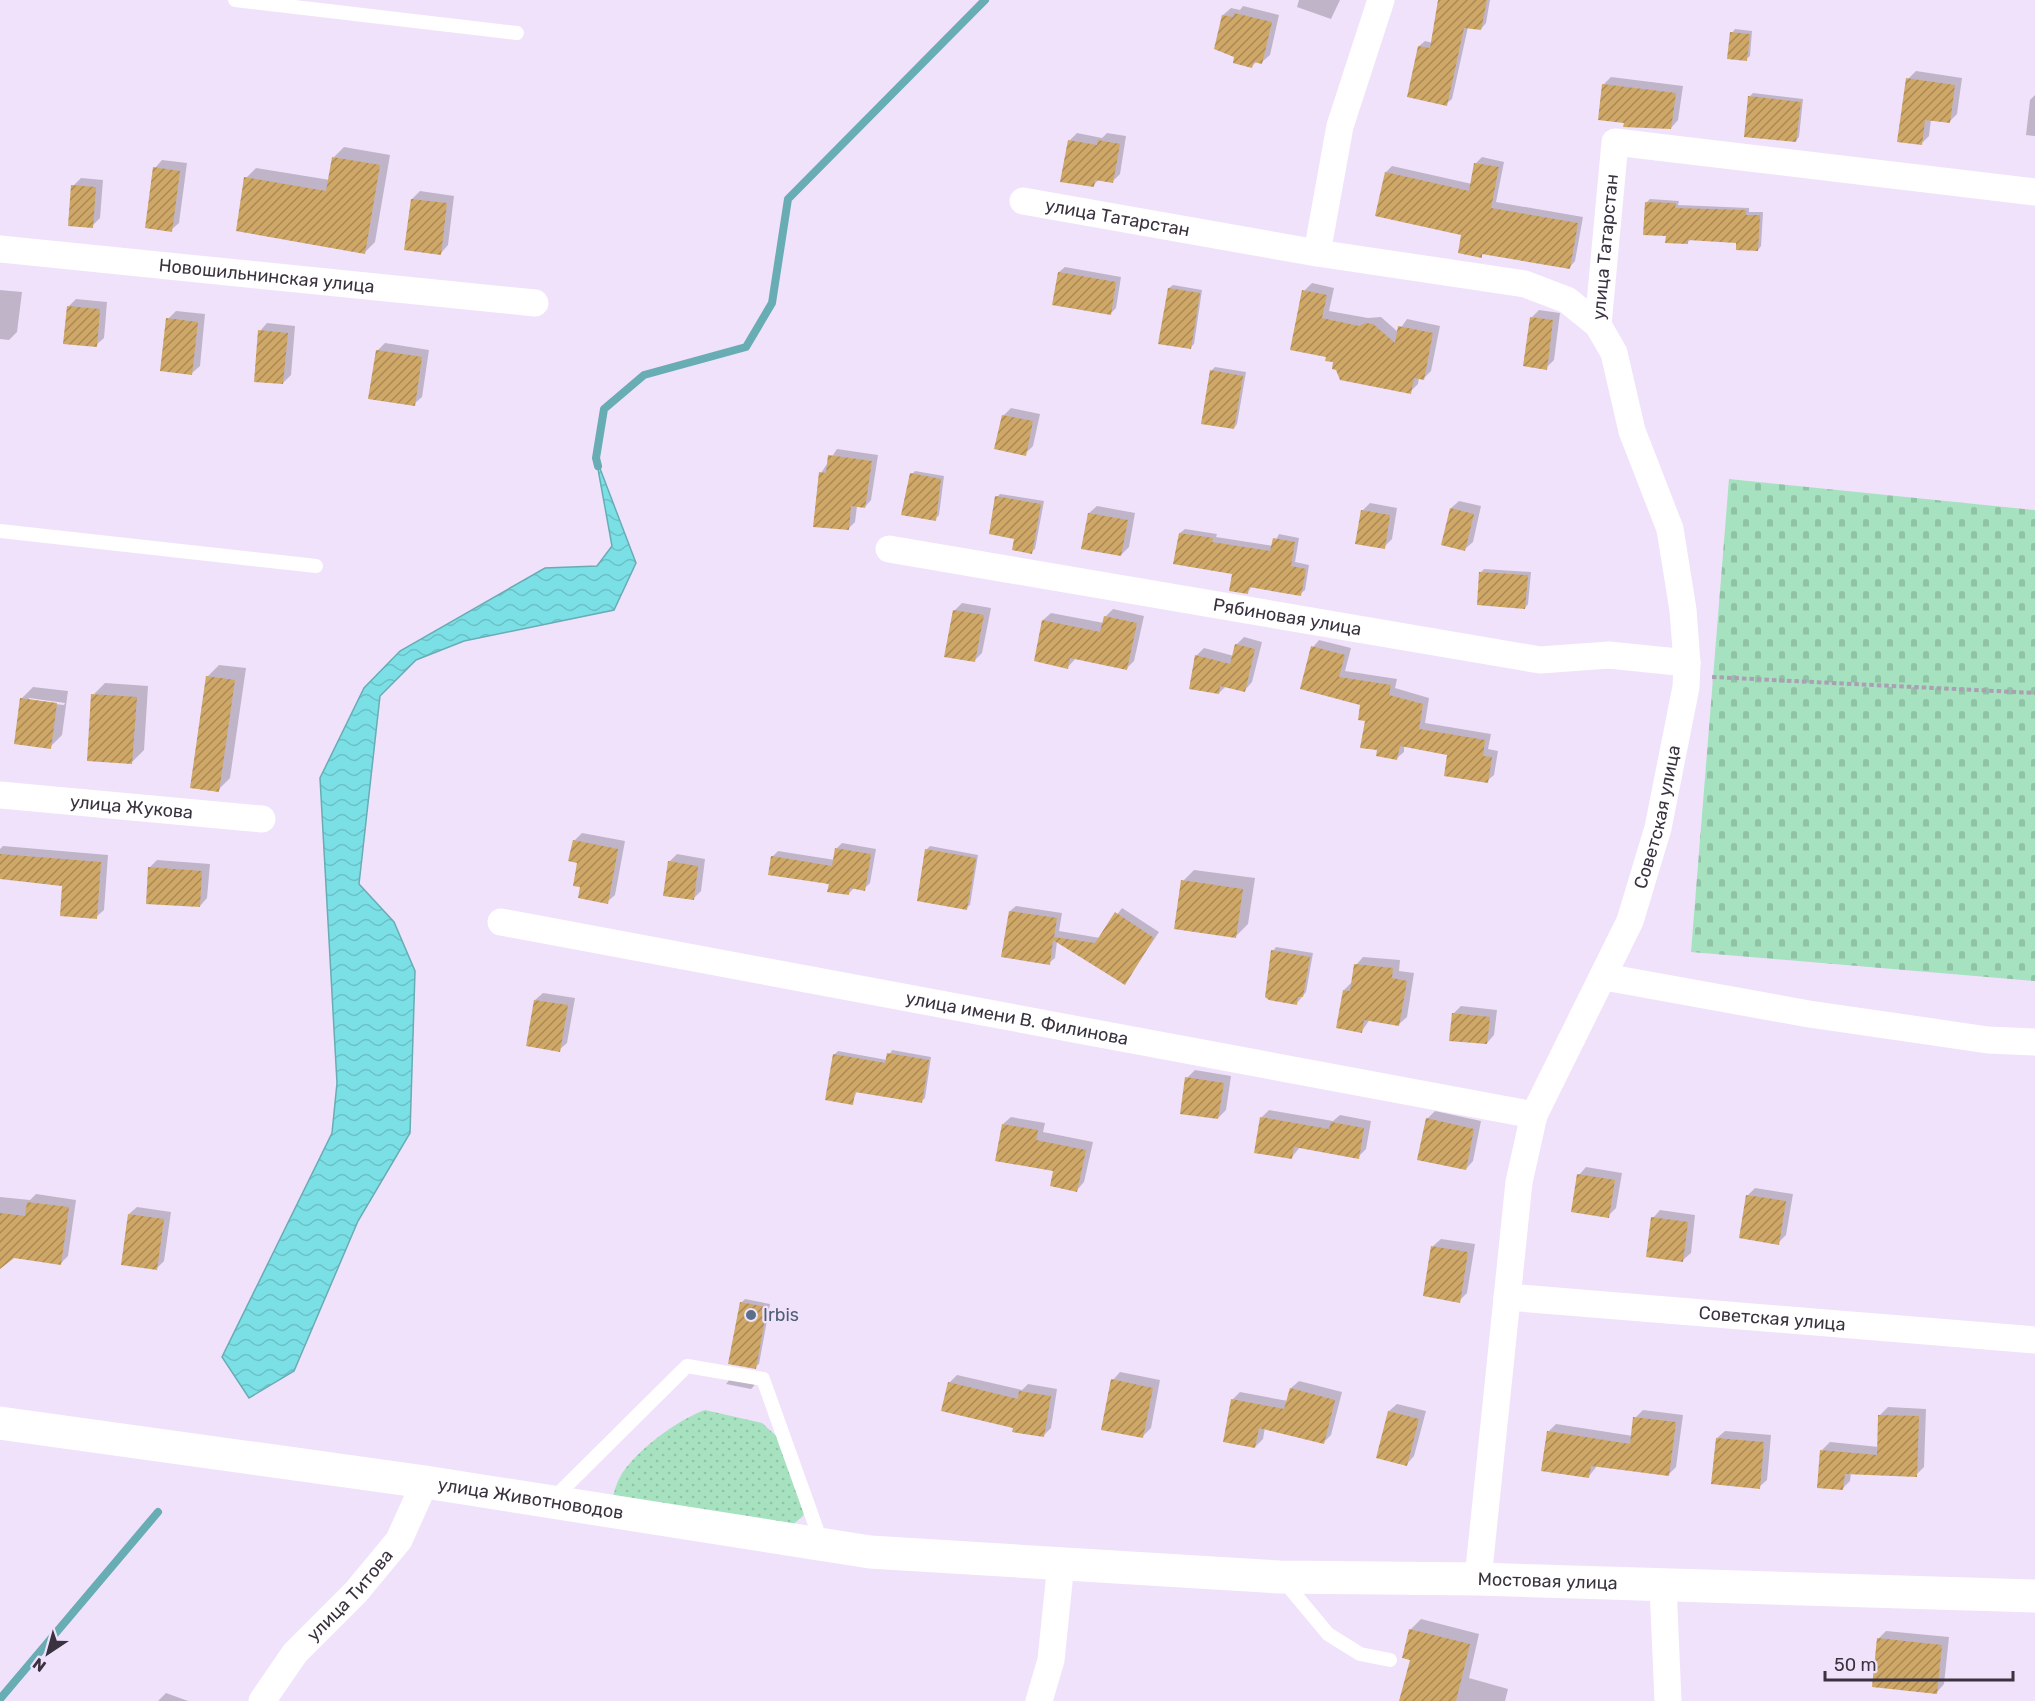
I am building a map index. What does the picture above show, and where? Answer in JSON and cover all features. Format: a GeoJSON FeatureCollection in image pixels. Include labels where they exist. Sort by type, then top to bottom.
{"type":"FeatureCollection","features":[{"type":"Feature","properties":{"kind":"main road","name":"улица Животноводов"},"geometry":{"type":"LineString","coordinates":[[0,1424],[425,1482],[870,1552],[1061,1563]]}},
{"type":"Feature","properties":{"kind":"main road","name":"Мостовая улица"},"geometry":{"type":"LineString","coordinates":[[1061,1563],[1280,1577],[1478,1579],[2035,1596]]}},
{"type":"Feature","properties":{"kind":"street"},"geometry":{"type":"LineString","coordinates":[[1317,253],[1340,126],[1381,0]]}},
{"type":"Feature","properties":{"kind":"street","name":"улица Татарстан"},"geometry":{"type":"LineString","coordinates":[[1598,325],[1615,142],[2035,192]]}},
{"type":"Feature","properties":{"kind":"street","name":"улица Татарстан"},"geometry":{"type":"LineString","coordinates":[[1023,201],[1317,253],[1525,284],[1567,300],[1598,325]]}},
{"type":"Feature","properties":{"kind":"street","name":"Новошильнинская улица"},"geometry":{"type":"LineString","coordinates":[[0,249],[535,303]]}},
{"type":"Feature","properties":{"kind":"street","name":"Советская улица"},"geometry":{"type":"LineString","coordinates":[[1478,1579],[1519,1182],[1534,1115],[1605,977],[1630,921],[1658,828],[1687,675],[1683,610],[1670,529],[1632,431],[1614,353],[1598,325]]}},
{"type":"Feature","properties":{"kind":"street","name":"Рябиновая улица"},"geometry":{"type":"LineString","coordinates":[[889,549],[1540,660],[1609,655],[1687,675]]}},
{"type":"Feature","properties":{"kind":"street","name":"улица Жукова"},"geometry":{"type":"LineString","coordinates":[[0,795],[262,819]]}},
{"type":"Feature","properties":{"kind":"street","name":"улица имени В. Филинова"},"geometry":{"type":"LineString","coordinates":[[501,922],[1534,1115]]}},
{"type":"Feature","properties":{"kind":"street"},"geometry":{"type":"LineString","coordinates":[[1605,977],[1809,1014],[1988,1040],[2035,1042]]}},
{"type":"Feature","properties":{"kind":"street","name":"Советская улица"},"geometry":{"type":"LineString","coordinates":[[1507,1297],[2035,1340]]}},
{"type":"Feature","properties":{"kind":"street","name":"улица Титова"},"geometry":{"type":"LineString","coordinates":[[262,1701],[295,1653],[356,1592],[399,1540],[425,1482]]}},
{"type":"Feature","properties":{"kind":"street"},"geometry":{"type":"LineString","coordinates":[[1039,1701],[1051,1660],[1061,1563]]}},
{"type":"Feature","properties":{"kind":"street"},"geometry":{"type":"LineString","coordinates":[[1663,1586],[1675,1699]]}},
{"type":"Feature","properties":{"kind":"lane"},"geometry":{"type":"LineString","coordinates":[[235,0],[517,33]]}},
{"type":"Feature","properties":{"kind":"lane"},"geometry":{"type":"LineString","coordinates":[[0,531],[316,566]]}},
{"type":"Feature","properties":{"kind":"lane"},"geometry":{"type":"LineString","coordinates":[[550,1502],[687,1366],[763,1379],[823,1545]]}},
{"type":"Feature","properties":{"kind":"lane"},"geometry":{"type":"LineString","coordinates":[[1280,1577],[1328,1634],[1360,1654],[1390,1660]]}},
{"type":"Feature","properties":{"kind":"path"},"geometry":{"type":"LineString","coordinates":[[1687,675],[2035,693]]}},
{"type":"Feature","properties":{"kind":"green space"},"geometry":{"type":"Polygon","coordinates":[[[1729,479],[2035,510],[2035,981],[1691,952],[1729,479]]]}},
{"type":"Feature","properties":{"kind":"green space"},"geometry":{"type":"Polygon","coordinates":[[[705,1410],[762,1423],[783,1442],[807,1504],[803,1516],[790,1527],[612,1500],[620,1477],[646,1447],[682,1421],[705,1410]]]}},
{"type":"Feature","properties":{"kind":"water"},"geometry":{"type":"Polygon","coordinates":[[[596,458],[636,563],[614,610],[464,641],[416,660],[380,696],[359,884],[394,922],[415,971],[410,1133],[358,1221],[294,1371],[249,1398],[222,1357],[332,1133],[337,1083],[320,778],[364,688],[400,651],[545,568],[597,566],[612,546],[596,458]]]}},
{"type":"Feature","properties":{"kind":"building"},"geometry":{"type":"Polygon","coordinates":[[[1438,0],[1487,0],[1481,30],[1464,28],[1447,106],[1407,97],[1418,46],[1430,48],[1438,0]]]}},
{"type":"Feature","properties":{"kind":"building"},"geometry":{"type":"Polygon","coordinates":[[[1234,13],[1272,22],[1262,64],[1254,62],[1252,68],[1233,63],[1234,57],[1214,49],[1222,15],[1233,17],[1234,13]]]}},
{"type":"Feature","properties":{"kind":"building"},"geometry":{"type":"Polygon","coordinates":[[[1730,32],[1750,34],[1747,61],[1727,59],[1730,32]]]}},
{"type":"Feature","properties":{"kind":"building"},"geometry":{"type":"Polygon","coordinates":[[[1906,78],[1955,85],[1950,123],[1925,120],[1922,145],[1897,142],[1906,78]]]}},
{"type":"Feature","properties":{"kind":"building"},"geometry":{"type":"Polygon","coordinates":[[[1602,84],[1676,93],[1671,129],[1623,127],[1624,123],[1598,120],[1602,84]]]}},
{"type":"Feature","properties":{"kind":"building"},"geometry":{"type":"Polygon","coordinates":[[[1748,96],[1801,102],[1796,142],[1744,137],[1748,96]]]}},
{"type":"Feature","properties":{"kind":"building"},"geometry":{"type":"Polygon","coordinates":[[[1068,140],[1097,145],[1098,140],[1120,144],[1113,183],[1095,180],[1094,187],[1060,182],[1068,140]]]}},
{"type":"Feature","properties":{"kind":"building"},"geometry":{"type":"Polygon","coordinates":[[[332,157],[380,165],[365,254],[236,231],[244,177],[326,191],[332,157]]]}},
{"type":"Feature","properties":{"kind":"building"},"geometry":{"type":"Polygon","coordinates":[[[1474,163],[1499,167],[1491,208],[1578,223],[1570,269],[1482,254],[1482,258],[1458,253],[1461,235],[1375,216],[1385,172],[1469,191],[1474,163]]]}},
{"type":"Feature","properties":{"kind":"building"},"geometry":{"type":"Polygon","coordinates":[[[153,167],[180,171],[172,232],[145,228],[153,167]]]}},
{"type":"Feature","properties":{"kind":"building"},"geometry":{"type":"Polygon","coordinates":[[[71,185],[96,187],[93,228],[68,226],[71,185]]]}},
{"type":"Feature","properties":{"kind":"building"},"geometry":{"type":"Polygon","coordinates":[[[411,199],[447,203],[441,255],[404,250],[411,199]]]}},
{"type":"Feature","properties":{"kind":"building"},"geometry":{"type":"Polygon","coordinates":[[[1645,202],[1676,203],[1675,208],[1746,210],[1746,215],[1760,215],[1758,251],[1736,250],[1736,243],[1688,240],[1688,244],[1665,243],[1666,236],[1643,235],[1645,202]]]}},
{"type":"Feature","properties":{"kind":"building"},"geometry":{"type":"Polygon","coordinates":[[[1058,272],[1116,282],[1111,315],[1052,305],[1058,272]]]}},
{"type":"Feature","properties":{"kind":"building"},"geometry":{"type":"Polygon","coordinates":[[[1168,288],[1200,293],[1191,349],[1158,344],[1168,288]]]}},
{"type":"Feature","properties":{"kind":"building"},"geometry":{"type":"Polygon","coordinates":[[[1302,290],[1327,295],[1322,318],[1359,326],[1366,323],[1373,324],[1395,343],[1398,326],[1433,333],[1424,380],[1414,378],[1411,394],[1340,380],[1336,370],[1332,369],[1333,362],[1325,361],[1326,357],[1290,350],[1302,290]]]}},
{"type":"Feature","properties":{"kind":"building"},"geometry":{"type":"Polygon","coordinates":[[[67,306],[100,309],[97,347],[63,344],[67,306]]]}},
{"type":"Feature","properties":{"kind":"building"},"geometry":{"type":"Polygon","coordinates":[[[1530,317],[1553,320],[1547,370],[1523,366],[1530,317]]]}},
{"type":"Feature","properties":{"kind":"building"},"geometry":{"type":"Polygon","coordinates":[[[166,318],[198,322],[192,375],[160,371],[166,318]]]}},
{"type":"Feature","properties":{"kind":"building"},"geometry":{"type":"Polygon","coordinates":[[[258,330],[288,333],[283,384],[254,382],[258,330]]]}},
{"type":"Feature","properties":{"kind":"building"},"geometry":{"type":"Polygon","coordinates":[[[376,350],[422,357],[415,406],[368,399],[376,350]]]}},
{"type":"Feature","properties":{"kind":"building"},"geometry":{"type":"Polygon","coordinates":[[[1210,370],[1243,376],[1234,429],[1201,424],[1210,370]]]}},
{"type":"Feature","properties":{"kind":"building"},"geometry":{"type":"Polygon","coordinates":[[[1002,415],[1033,421],[1026,456],[994,449],[1002,415]]]}},
{"type":"Feature","properties":{"kind":"building"},"geometry":{"type":"Polygon","coordinates":[[[828,455],[872,461],[865,508],[851,506],[849,530],[813,527],[819,472],[826,473],[828,455]]]}},
{"type":"Feature","properties":{"kind":"building"},"geometry":{"type":"Polygon","coordinates":[[[910,473],[941,479],[936,521],[901,515],[910,473]]]}},
{"type":"Feature","properties":{"kind":"building"},"geometry":{"type":"Polygon","coordinates":[[[995,496],[1041,504],[1032,554],[1012,550],[1014,539],[989,534],[995,496]]]}},
{"type":"Feature","properties":{"kind":"building"},"geometry":{"type":"Polygon","coordinates":[[[1450,508],[1474,514],[1465,551],[1441,545],[1450,508]]]}},
{"type":"Feature","properties":{"kind":"building"},"geometry":{"type":"Polygon","coordinates":[[[1361,510],[1390,515],[1385,549],[1355,544],[1361,510]]]}},
{"type":"Feature","properties":{"kind":"building"},"geometry":{"type":"Polygon","coordinates":[[[1088,513],[1128,520],[1121,556],[1081,549],[1088,513]]]}},
{"type":"Feature","properties":{"kind":"building"},"geometry":{"type":"Polygon","coordinates":[[[1179,533],[1213,538],[1212,542],[1270,551],[1273,538],[1295,542],[1291,566],[1306,569],[1301,596],[1249,587],[1248,594],[1229,591],[1232,574],[1173,564],[1179,533]]]}},
{"type":"Feature","properties":{"kind":"building"},"geometry":{"type":"Polygon","coordinates":[[[1479,572],[1528,575],[1525,609],[1477,605],[1479,572]]]}},
{"type":"Feature","properties":{"kind":"building"},"geometry":{"type":"Polygon","coordinates":[[[953,610],[984,615],[975,662],[944,657],[953,610]]]}},
{"type":"Feature","properties":{"kind":"building"},"geometry":{"type":"Polygon","coordinates":[[[1104,616],[1137,623],[1127,670],[1070,658],[1068,669],[1034,661],[1042,620],[1100,632],[1104,616]]]}},
{"type":"Feature","properties":{"kind":"building"},"geometry":{"type":"Polygon","coordinates":[[[1235,644],[1255,649],[1245,692],[1220,686],[1219,694],[1189,689],[1195,655],[1230,664],[1235,644]]]}},
{"type":"Feature","properties":{"kind":"building"},"geometry":{"type":"Polygon","coordinates":[[[1311,646],[1345,655],[1339,677],[1391,685],[1389,695],[1423,704],[1419,729],[1485,740],[1483,756],[1492,757],[1488,783],[1444,776],[1447,755],[1400,746],[1397,760],[1376,756],[1377,750],[1360,748],[1365,721],[1358,720],[1360,705],[1300,689],[1311,646]]]}},
{"type":"Feature","properties":{"kind":"building"},"geometry":{"type":"Polygon","coordinates":[[[206,676],[235,680],[219,792],[190,788],[206,676]]]}},
{"type":"Feature","properties":{"kind":"building"},"geometry":{"type":"Polygon","coordinates":[[[91,694],[137,697],[132,764],[87,761],[91,694]]]}},
{"type":"Feature","properties":{"kind":"building"},"geometry":{"type":"Polygon","coordinates":[[[20,698],[57,703],[51,749],[14,744],[20,698]]]}},
{"type":"Feature","properties":{"kind":"building"},"geometry":{"type":"Polygon","coordinates":[[[573,840],[618,849],[608,904],[578,898],[580,887],[573,886],[577,863],[568,861],[573,840]]]}},
{"type":"Feature","properties":{"kind":"building"},"geometry":{"type":"Polygon","coordinates":[[[835,848],[871,854],[865,891],[850,888],[849,895],[827,892],[829,884],[768,875],[771,856],[832,866],[835,848]]]}},
{"type":"Feature","properties":{"kind":"building"},"geometry":{"type":"Polygon","coordinates":[[[925,849],[976,858],[967,910],[917,901],[925,849]]]}},
{"type":"Feature","properties":{"kind":"building"},"geometry":{"type":"Polygon","coordinates":[[[0,854],[101,862],[97,919],[60,916],[62,886],[0,879],[0,854]]]}},
{"type":"Feature","properties":{"kind":"building"},"geometry":{"type":"Polygon","coordinates":[[[668,861],[698,866],[694,900],[663,896],[668,861]]]}},
{"type":"Feature","properties":{"kind":"building"},"geometry":{"type":"Polygon","coordinates":[[[148,867],[202,871],[200,907],[146,904],[148,867]]]}},
{"type":"Feature","properties":{"kind":"building"},"geometry":{"type":"Polygon","coordinates":[[[1181,880],[1243,889],[1236,938],[1174,929],[1181,880]]]}},
{"type":"Feature","properties":{"kind":"building"},"geometry":{"type":"Polygon","coordinates":[[[1009,911],[1057,918],[1054,937],[1095,943],[1115,912],[1154,938],[1125,985],[1053,940],[1050,965],[1001,957],[1009,911]]]}},
{"type":"Feature","properties":{"kind":"building"},"geometry":{"type":"Polygon","coordinates":[[[1271,950],[1310,957],[1303,997],[1298,997],[1297,1005],[1269,1000],[1265,997],[1271,950]]]}},
{"type":"Feature","properties":{"kind":"building"},"geometry":{"type":"Polygon","coordinates":[[[1354,964],[1393,968],[1392,978],[1407,981],[1399,1026],[1364,1020],[1362,1033],[1336,1028],[1343,990],[1350,991],[1354,964]]]}},
{"type":"Feature","properties":{"kind":"building"},"geometry":{"type":"Polygon","coordinates":[[[534,1000],[568,1005],[560,1052],[526,1046],[534,1000]]]}},
{"type":"Feature","properties":{"kind":"building"},"geometry":{"type":"Polygon","coordinates":[[[1452,1013],[1490,1017],[1487,1044],[1449,1041],[1452,1013]]]}},
{"type":"Feature","properties":{"kind":"building"},"geometry":{"type":"Polygon","coordinates":[[[887,1053],[929,1060],[922,1103],[855,1092],[853,1105],[825,1100],[833,1054],[885,1063],[887,1053]]]}},
{"type":"Feature","properties":{"kind":"building"},"geometry":{"type":"Polygon","coordinates":[[[1185,1077],[1224,1083],[1218,1119],[1180,1114],[1185,1077]]]}},
{"type":"Feature","properties":{"kind":"building"},"geometry":{"type":"Polygon","coordinates":[[[1260,1117],[1329,1129],[1331,1122],[1364,1128],[1359,1159],[1294,1147],[1292,1159],[1254,1153],[1260,1117]]]}},
{"type":"Feature","properties":{"kind":"building"},"geometry":{"type":"Polygon","coordinates":[[[1426,1118],[1474,1129],[1466,1170],[1417,1160],[1426,1118]]]}},
{"type":"Feature","properties":{"kind":"building"},"geometry":{"type":"Polygon","coordinates":[[[1002,1124],[1038,1130],[1036,1140],[1086,1150],[1077,1192],[1050,1186],[1053,1171],[995,1161],[1002,1124]]]}},
{"type":"Feature","properties":{"kind":"building"},"geometry":{"type":"Polygon","coordinates":[[[1577,1174],[1615,1180],[1609,1218],[1571,1212],[1577,1174]]]}},
{"type":"Feature","properties":{"kind":"building"},"geometry":{"type":"Polygon","coordinates":[[[1746,1195],[1786,1201],[1779,1245],[1739,1238],[1746,1195]]]}},
{"type":"Feature","properties":{"kind":"building"},"geometry":{"type":"Polygon","coordinates":[[[27,1202],[69,1207],[61,1265],[14,1258],[0,1269],[0,1213],[25,1216],[27,1202]]]}},
{"type":"Feature","properties":{"kind":"building"},"geometry":{"type":"Polygon","coordinates":[[[128,1214],[164,1219],[157,1270],[121,1265],[128,1214]]]}},
{"type":"Feature","properties":{"kind":"building"},"geometry":{"type":"Polygon","coordinates":[[[1651,1217],[1688,1222],[1683,1262],[1646,1257],[1651,1217]]]}},
{"type":"Feature","properties":{"kind":"building"},"geometry":{"type":"Polygon","coordinates":[[[1431,1246],[1468,1252],[1460,1303],[1423,1296],[1431,1246]]]}},
{"type":"Feature","properties":{"kind":"building"},"geometry":{"type":"Polygon","coordinates":[[[740,1302],[767,1307],[756,1369],[728,1364],[740,1302]]]}},
{"type":"Feature","properties":{"kind":"building"},"geometry":{"type":"Polygon","coordinates":[[[1111,1379],[1153,1388],[1143,1438],[1101,1430],[1111,1379]]]}},
{"type":"Feature","properties":{"kind":"building"},"geometry":{"type":"Polygon","coordinates":[[[948,1382],[1018,1399],[1019,1391],[1051,1396],[1044,1437],[1012,1432],[1013,1428],[941,1411],[948,1382]]]}},
{"type":"Feature","properties":{"kind":"building"},"geometry":{"type":"Polygon","coordinates":[[[1290,1388],[1335,1400],[1324,1444],[1259,1428],[1255,1448],[1223,1442],[1231,1399],[1284,1409],[1290,1388]]]}},
{"type":"Feature","properties":{"kind":"building"},"geometry":{"type":"Polygon","coordinates":[[[1388,1411],[1419,1419],[1407,1466],[1376,1458],[1388,1411]]]}},
{"type":"Feature","properties":{"kind":"building"},"geometry":{"type":"Polygon","coordinates":[[[1878,1415],[1919,1416],[1917,1477],[1845,1474],[1843,1490],[1817,1488],[1820,1450],[1877,1455],[1878,1415]]]}},
{"type":"Feature","properties":{"kind":"building"},"geometry":{"type":"Polygon","coordinates":[[[1633,1417],[1676,1422],[1669,1476],[1591,1466],[1589,1478],[1541,1471],[1547,1431],[1630,1444],[1633,1417]]]}},
{"type":"Feature","properties":{"kind":"building"},"geometry":{"type":"Polygon","coordinates":[[[1716,1438],[1764,1442],[1760,1489],[1711,1484],[1716,1438]]]}},
{"type":"Feature","properties":{"kind":"building"},"geometry":{"type":"Polygon","coordinates":[[[1409,1629],[1470,1644],[1456,1701],[1399,1701],[1410,1660],[1402,1658],[1409,1629]]]}},
{"type":"Feature","properties":{"kind":"building"},"geometry":{"type":"Polygon","coordinates":[[[1877,1638],[1942,1645],[1937,1694],[1872,1687],[1877,1638]]]}},
{"type":"Feature","properties":{"kind":"waterway"},"geometry":{"type":"LineString","coordinates":[[598,466],[596,458],[604,409],[644,375],[746,347],[772,303],[788,199],[985,0]]}},
{"type":"Feature","properties":{"kind":"waterway"},"geometry":{"type":"LineString","coordinates":[[0,1699],[158,1512]]}},
{"type":"Feature","properties":{"kind":"place","name":"Irbis"},"geometry":{"type":"Point","coordinates":[751,1315]}}]}
